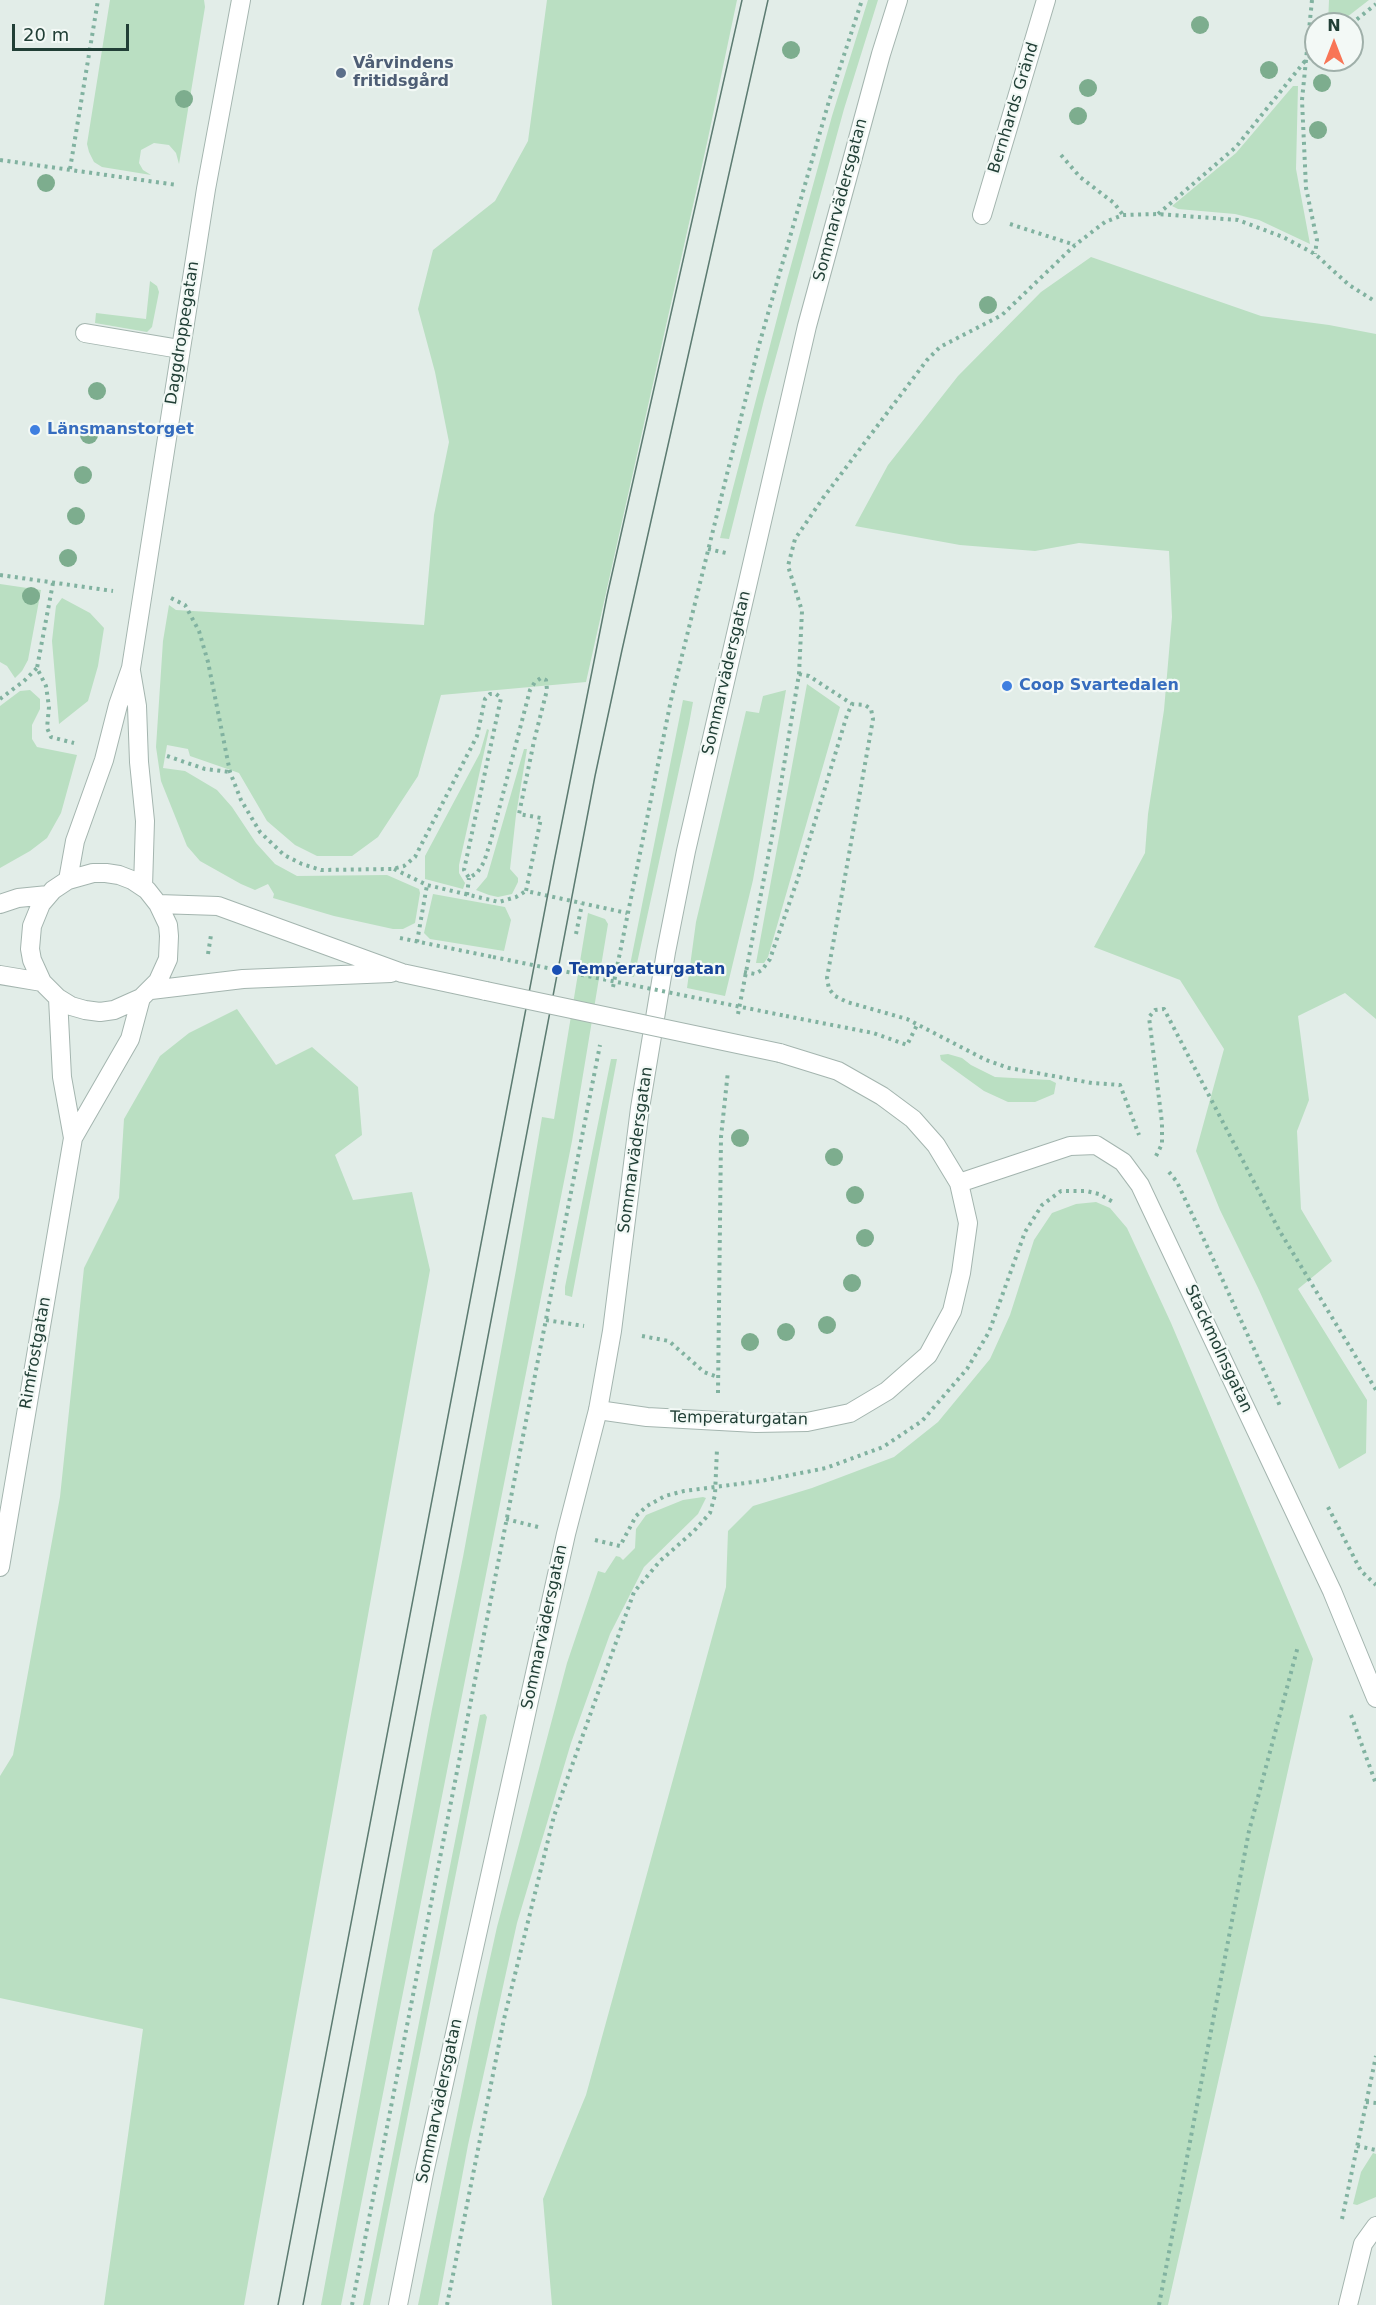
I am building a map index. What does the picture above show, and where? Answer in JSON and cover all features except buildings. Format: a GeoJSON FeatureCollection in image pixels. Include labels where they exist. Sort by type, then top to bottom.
{"type":"FeatureCollection","features":[{"type":"Feature","properties":{"kind":"street","name":"Daggdroppegatan"},"geometry":{"type":"LineString","coordinates":[[68,880],[75,842],[104,760],[118,705],[131,668],[206,189],[241,0]]}},
{"type":"Feature","properties":{"kind":"street","name":"Sommarvädersgatan"},"geometry":{"type":"LineString","coordinates":[[398,2305],[424,2173],[566,1534],[598,1410],[612,1331],[640,1108],[666,952],[686,851],[807,326],[881,54],[898,0]]}},
{"type":"Feature","properties":{"kind":"street","name":"Bernhards Gränd"},"geometry":{"type":"LineString","coordinates":[[982,215],[1046,0]]}},
{"type":"Feature","properties":{"kind":"street"},"geometry":{"type":"LineString","coordinates":[[86,333],[180,349]]}},
{"type":"Feature","properties":{"kind":"street","name":"Daggdroppegatan"},"geometry":{"type":"LineString","coordinates":[[131,668],[145,821],[143,887]]}},
{"type":"Feature","properties":{"kind":"street","name":"Temperaturgatan"},"geometry":{"type":"LineString","coordinates":[[93,873],[119,875],[143,887],[158,904],[168,925],[169,948],[164,970],[146,994],[129,1006],[100,1012],[71,1006],[58,998],[42,982],[32,960],[30,937],[36,915],[48,895],[68,880],[93,873]]}},
{"type":"Feature","properties":{"kind":"street"},"geometry":{"type":"LineString","coordinates":[[0,904],[18,898],[48,895]]}},
{"type":"Feature","properties":{"kind":"street","name":"Temperaturgatan"},"geometry":{"type":"LineString","coordinates":[[158,904],[218,906],[402,973],[780,1053],[838,1071],[882,1096],[913,1119],[936,1145],[959,1183],[968,1223],[962,1273],[952,1311],[927,1355],[887,1391],[850,1413],[807,1422],[647,1417],[598,1410]]}},
{"type":"Feature","properties":{"kind":"street","name":"Temperaturgatan"},"geometry":{"type":"LineString","coordinates":[[146,994],[243,979],[402,973]]}},
{"type":"Feature","properties":{"kind":"street"},"geometry":{"type":"LineString","coordinates":[[0,975],[42,982]]}},
{"type":"Feature","properties":{"kind":"street","name":"Rimfrostgatan"},"geometry":{"type":"LineString","coordinates":[[73,1138],[130,1039],[146,994]]}},
{"type":"Feature","properties":{"kind":"street","name":"Rimfrostgatan"},"geometry":{"type":"LineString","coordinates":[[0,1567],[73,1138],[62,1077],[58,998]]}},
{"type":"Feature","properties":{"kind":"street","name":"Stackmolnsgatan"},"geometry":{"type":"LineString","coordinates":[[959,1183],[1070,1146],[1096,1145],[1123,1162],[1145,1196],[1332,1591],[1373,1679],[1376,1698]]}},
{"type":"Feature","properties":{"kind":"street"},"geometry":{"type":"LineString","coordinates":[[1348,2305],[1363,2244],[1376,2226]]}},
{"type":"Feature","properties":{"kind":"path"},"geometry":{"type":"LineString","coordinates":[[70,169],[98,0]]}},
{"type":"Feature","properties":{"kind":"path"},"geometry":{"type":"LineString","coordinates":[[618,964],[671,700],[759,345],[829,101],[862,0]]}},
{"type":"Feature","properties":{"kind":"path"},"geometry":{"type":"LineString","coordinates":[[1364,14],[1376,4]]}},
{"type":"Feature","properties":{"kind":"path"},"geometry":{"type":"LineString","coordinates":[[1158,214],[1236,147],[1304,62]]}},
{"type":"Feature","properties":{"kind":"path"},"geometry":{"type":"LineString","coordinates":[[1305,72],[1303,142],[1306,188],[1317,240],[1315,254]]}},
{"type":"Feature","properties":{"kind":"path"},"geometry":{"type":"LineString","coordinates":[[1061,155],[1080,177],[1114,203],[1123,215]]}},
{"type":"Feature","properties":{"kind":"path"},"geometry":{"type":"LineString","coordinates":[[0,160],[206,189]]}},
{"type":"Feature","properties":{"kind":"path"},"geometry":{"type":"LineString","coordinates":[[852,704],[797,881],[770,959],[762,970],[755,974],[744,972],[774,826],[799,674],[802,611],[788,566],[795,539],[927,360],[940,347],[1002,315],[1075,245],[1105,222],[1123,215],[1158,214],[1238,220],[1283,237],[1315,254],[1349,285],[1376,302]]}},
{"type":"Feature","properties":{"kind":"path"},"geometry":{"type":"LineString","coordinates":[[982,215],[1075,245]]}},
{"type":"Feature","properties":{"kind":"path"},"geometry":{"type":"LineString","coordinates":[[0,575],[168,598],[185,605],[200,631],[230,772],[242,800],[260,832],[284,855],[321,870],[393,869],[404,866],[415,857],[477,736],[485,699],[490,694],[496,694],[501,698],[464,870],[469,878],[467,895]]}},
{"type":"Feature","properties":{"kind":"path"},"geometry":{"type":"LineString","coordinates":[[53,583],[37,668],[46,686],[49,707],[47,728],[51,737],[74,743]]}},
{"type":"Feature","properties":{"kind":"path"},"geometry":{"type":"LineString","coordinates":[[0,699],[37,668]]}},
{"type":"Feature","properties":{"kind":"path"},"geometry":{"type":"LineString","coordinates":[[799,674],[809,676],[852,704],[865,705],[871,709],[873,719],[827,978],[829,989],[835,996],[847,1002],[917,1024],[986,1060],[1009,1068],[1092,1083],[1120,1085],[1136,1132],[1143,1140]]}},
{"type":"Feature","properties":{"kind":"path"},"geometry":{"type":"LineString","coordinates":[[469,878],[477,873],[484,862],[530,690],[541,678],[546,680],[547,690],[519,814],[541,818],[526,891]]}},
{"type":"Feature","properties":{"kind":"path"},"geometry":{"type":"LineString","coordinates":[[166,756],[205,769],[230,772]]}},
{"type":"Feature","properties":{"kind":"path"},"geometry":{"type":"LineString","coordinates":[[393,869],[427,885],[499,902],[526,891],[627,913]]}},
{"type":"Feature","properties":{"kind":"path"},"geometry":{"type":"LineString","coordinates":[[417,942],[427,885]]}},
{"type":"Feature","properties":{"kind":"path"},"geometry":{"type":"LineString","coordinates":[[576,934],[582,904]]}},
{"type":"Feature","properties":{"kind":"path"},"geometry":{"type":"LineString","coordinates":[[493,957],[873,1033],[907,1045],[917,1024]]}},
{"type":"Feature","properties":{"kind":"path"},"geometry":{"type":"LineString","coordinates":[[1156,1156],[1162,1144],[1162,1123],[1149,1017],[1155,1010],[1164,1009],[1279,1230],[1376,1390]]}},
{"type":"Feature","properties":{"kind":"path"},"geometry":{"type":"LineString","coordinates":[[352,2305],[594,1077]]}},
{"type":"Feature","properties":{"kind":"path"},"geometry":{"type":"LineString","coordinates":[[447,2305],[504,2019],[554,1816],[634,1592],[660,1561],[710,1513],[716,1486],[720,1193],[724,1096]]}},
{"type":"Feature","properties":{"kind":"path"},"geometry":{"type":"LineString","coordinates":[[1150,1148],[1177,1182],[1281,1408]]}},
{"type":"Feature","properties":{"kind":"path"},"geometry":{"type":"LineString","coordinates":[[507,1519],[620,1546],[636,1516],[647,1506],[665,1496],[826,1468],[883,1447],[922,1421],[967,1369],[989,1332],[1025,1232],[1041,1205],[1061,1191],[1086,1191],[1099,1194],[1117,1204],[1122,1210]]}},
{"type":"Feature","properties":{"kind":"path"},"geometry":{"type":"LineString","coordinates":[[1325,1501],[1362,1571],[1376,1585]]}},
{"type":"Feature","properties":{"kind":"path"},"geometry":{"type":"LineString","coordinates":[[1159,2305],[1249,1831],[1298,1646]]}},
{"type":"Feature","properties":{"kind":"path"},"geometry":{"type":"LineString","coordinates":[[1348,1707],[1376,1784]]}},
{"type":"Feature","properties":{"kind":"path"},"geometry":{"type":"LineString","coordinates":[[1341,2226],[1376,2056]]}},
{"type":"Feature","properties":{"kind":"path"},"geometry":{"type":"LineString","coordinates":[[1366,2102],[1376,2103]]}},
{"type":"Feature","properties":{"kind":"path"},"geometry":{"type":"LineString","coordinates":[[1357,2146],[1376,2150]]}},
{"type":"Feature","properties":{"kind":"green space"},"geometry":{"type":"Polygon","coordinates":[[[110,0],[204,0],[205,7],[179,164],[176,153],[169,145],[154,143],[141,150],[139,163],[143,170],[151,175],[102,167],[94,162],[87,144],[110,0]]]}},
{"type":"Feature","properties":{"kind":"green space"},"geometry":{"type":"Polygon","coordinates":[[[547,0],[737,0],[586,682],[441,695],[418,776],[378,837],[352,856],[317,856],[295,845],[267,821],[239,773],[190,756],[188,749],[167,745],[163,768],[185,771],[217,790],[232,807],[256,843],[275,864],[297,876],[387,875],[419,889],[415,923],[403,929],[393,929],[334,916],[273,898],[274,894],[268,884],[255,890],[241,884],[200,861],[187,846],[161,781],[156,747],[163,641],[169,605],[176,610],[424,625],[434,515],[449,442],[435,372],[418,309],[433,250],[495,201],[528,141],[547,0]]]}},
{"type":"Feature","properties":{"kind":"green space"},"geometry":{"type":"Polygon","coordinates":[[[868,0],[878,0],[844,109],[764,400],[729,539],[720,538],[832,116],[868,0]]]}},
{"type":"Feature","properties":{"kind":"green space"},"geometry":{"type":"Polygon","coordinates":[[[1329,0],[1369,0],[1354,12],[1328,12],[1329,0]]]}},
{"type":"Feature","properties":{"kind":"green space"},"geometry":{"type":"Polygon","coordinates":[[[1293,86],[1298,86],[1296,169],[1310,244],[1259,220],[1235,214],[1178,209],[1172,206],[1236,153],[1293,86]]]}},
{"type":"Feature","properties":{"kind":"green space"},"geometry":{"type":"Polygon","coordinates":[[[1091,257],[1261,316],[1376,334],[1376,1019],[1345,993],[1298,1016],[1309,1100],[1297,1131],[1301,1209],[1332,1261],[1298,1289],[1367,1400],[1366,1453],[1339,1469],[1259,1290],[1220,1210],[1196,1151],[1224,1049],[1180,980],[1094,947],[1145,853],[1148,814],[1164,710],[1172,617],[1169,551],[1079,543],[1035,551],[960,545],[855,526],[888,465],[958,376],[1041,292],[1091,257]]]}},
{"type":"Feature","properties":{"kind":"green space"},"geometry":{"type":"Polygon","coordinates":[[[150,281],[157,286],[159,292],[152,327],[147,332],[95,323],[96,313],[146,319],[150,281]]]}},
{"type":"Feature","properties":{"kind":"green space"},"geometry":{"type":"Polygon","coordinates":[[[0,584],[41,590],[28,660],[15,678],[7,666],[0,662],[0,584]]]}},
{"type":"Feature","properties":{"kind":"green space"},"geometry":{"type":"Polygon","coordinates":[[[62,598],[90,613],[104,628],[98,666],[88,701],[59,724],[52,641],[56,606],[62,598]]]}},
{"type":"Feature","properties":{"kind":"green space"},"geometry":{"type":"Polygon","coordinates":[[[807,684],[840,707],[768,957],[764,963],[756,963],[807,684]]]}},
{"type":"Feature","properties":{"kind":"green space"},"geometry":{"type":"Polygon","coordinates":[[[30,690],[40,699],[40,709],[32,725],[32,739],[37,747],[77,755],[61,813],[47,838],[30,851],[0,868],[0,706],[20,691],[30,690]]]}},
{"type":"Feature","properties":{"kind":"green space"},"geometry":{"type":"Polygon","coordinates":[[[786,690],[753,880],[725,996],[687,988],[696,922],[746,711],[759,713],[763,696],[786,690]]]}},
{"type":"Feature","properties":{"kind":"green space"},"geometry":{"type":"Polygon","coordinates":[[[683,700],[693,702],[634,977],[628,975],[683,700]]]}},
{"type":"Feature","properties":{"kind":"green space"},"geometry":{"type":"Polygon","coordinates":[[[487,729],[489,730],[459,865],[459,873],[465,883],[463,889],[425,879],[425,856],[480,753],[487,729]]]}},
{"type":"Feature","properties":{"kind":"green space"},"geometry":{"type":"Polygon","coordinates":[[[524,749],[527,749],[510,869],[518,878],[518,882],[512,894],[498,897],[476,890],[487,877],[524,749]]]}},
{"type":"Feature","properties":{"kind":"green space"},"geometry":{"type":"Polygon","coordinates":[[[433,894],[505,907],[511,920],[504,951],[430,939],[424,933],[433,894]]]}},
{"type":"Feature","properties":{"kind":"green space"},"geometry":{"type":"Polygon","coordinates":[[[588,913],[605,919],[608,924],[572,1141],[341,2305],[321,2305],[432,1709],[463,1557],[542,1117],[554,1119],[588,913]]]}},
{"type":"Feature","properties":{"kind":"green space"},"geometry":{"type":"Polygon","coordinates":[[[237,1009],[276,1065],[312,1047],[358,1087],[362,1135],[335,1155],[353,1200],[412,1192],[430,1270],[244,2305],[104,2305],[143,2029],[0,1998],[0,1776],[13,1755],[60,1497],[84,1268],[119,1198],[124,1119],[160,1056],[189,1033],[237,1009]]]}},
{"type":"Feature","properties":{"kind":"green space"},"geometry":{"type":"Polygon","coordinates":[[[948,1054],[962,1058],[995,1077],[1050,1080],[1056,1083],[1054,1094],[1035,1102],[1008,1102],[984,1091],[941,1060],[940,1055],[948,1054]]]}},
{"type":"Feature","properties":{"kind":"green space"},"geometry":{"type":"Polygon","coordinates":[[[611,1059],[617,1059],[572,1297],[565,1295],[565,1287],[611,1059]]]}},
{"type":"Feature","properties":{"kind":"green space"},"geometry":{"type":"Polygon","coordinates":[[[1096,1202],[1110,1208],[1127,1228],[1171,1323],[1313,1659],[1168,2305],[552,2305],[543,2199],[586,2095],[726,1587],[728,1531],[753,1506],[812,1488],[894,1457],[938,1422],[990,1359],[1010,1315],[1034,1240],[1052,1213],[1076,1204],[1096,1202]]]}},
{"type":"Feature","properties":{"kind":"green space"},"geometry":{"type":"Polygon","coordinates":[[[706,1498],[698,1514],[644,1567],[610,1634],[571,1743],[517,1923],[468,2145],[438,2305],[418,2305],[497,1927],[567,1663],[598,1571],[605,1573],[616,1556],[623,1560],[635,1548],[636,1529],[646,1515],[683,1500],[706,1498]]]}},
{"type":"Feature","properties":{"kind":"green space"},"geometry":{"type":"Polygon","coordinates":[[[485,1714],[487,1717],[370,2305],[363,2305],[480,1715],[485,1714]]]}},
{"type":"Feature","properties":{"kind":"green space"},"geometry":{"type":"Polygon","coordinates":[[[1373,2153],[1376,2154],[1376,2197],[1357,2205],[1353,2204],[1361,2172],[1373,2153]]]}},
{"type":"Feature","properties":{"kind":"tram line"},"geometry":{"type":"LineString","coordinates":[[278,2305],[607,596],[742,0]]}},
{"type":"Feature","properties":{"kind":"tram line"},"geometry":{"type":"LineString","coordinates":[[303,2305],[595,776],[768,0]]}},
{"type":"Feature","properties":{"kind":"place","name":"Vårvindens fritidsgård"},"geometry":{"type":"Point","coordinates":[341,73]}},
{"type":"Feature","properties":{"kind":"place","name":"Länsmanstorget"},"geometry":{"type":"Point","coordinates":[35,430]}},
{"type":"Feature","properties":{"kind":"place","name":"Coop Svartedalen"},"geometry":{"type":"Point","coordinates":[1007,686]}},
{"type":"Feature","properties":{"kind":"place","name":"Temperaturgatan"},"geometry":{"type":"Point","coordinates":[557,970]}}]}
